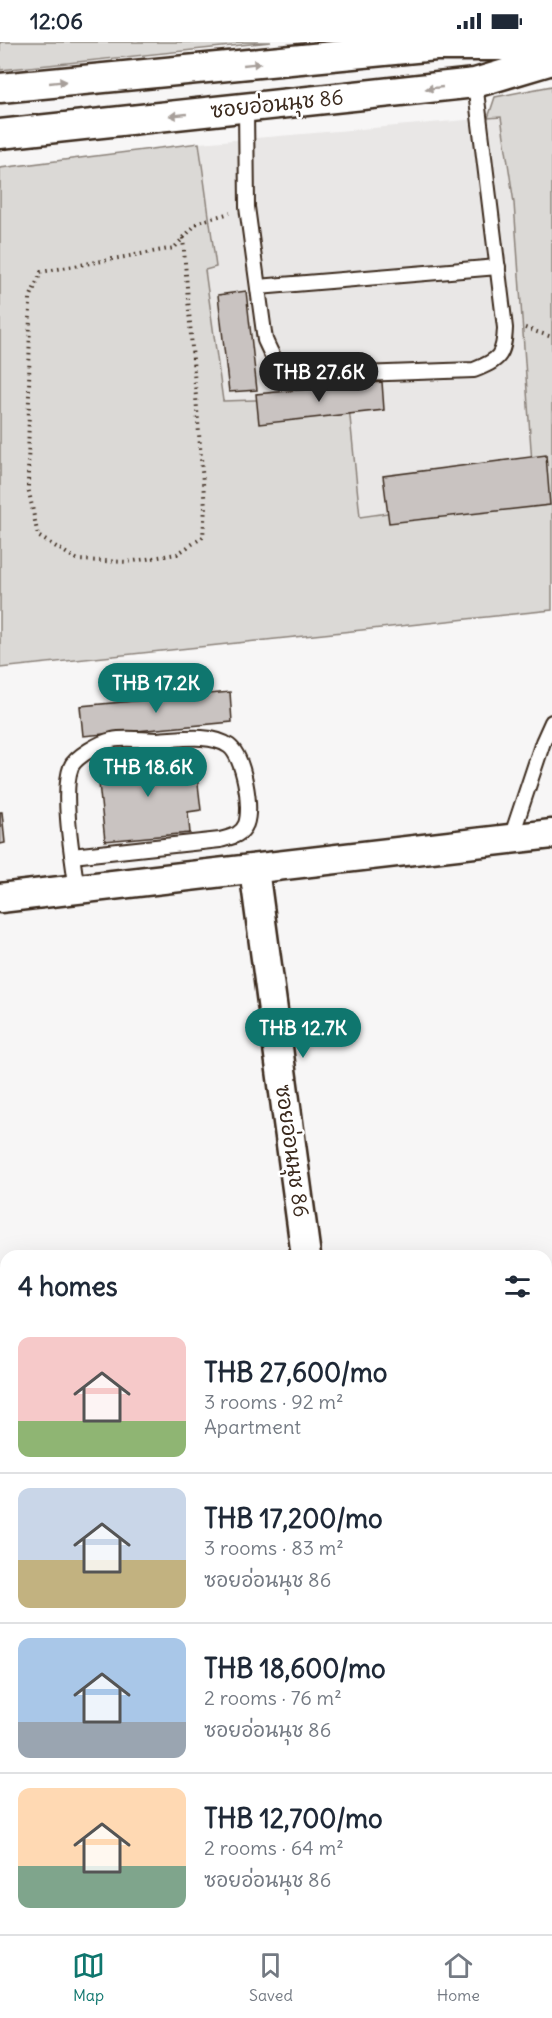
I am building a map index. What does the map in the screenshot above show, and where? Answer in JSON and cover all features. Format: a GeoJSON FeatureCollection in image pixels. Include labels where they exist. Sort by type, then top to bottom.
{"type":"FeatureCollection","features":[{"type":"Feature","properties":{"kind":"street","name":"ซอยอ่อนนุช 86"},"geometry":{"type":"LineString","coordinates":[[0,88],[436,46],[552,46]]}},
{"type":"Feature","properties":{"kind":"street","name":"ซอยอ่อนนุช 86"},"geometry":{"type":"LineString","coordinates":[[0,134],[476,83],[552,60]]}},
{"type":"Feature","properties":{"kind":"street"},"geometry":{"type":"LineString","coordinates":[[0,898],[552,834]]}},
{"type":"Feature","properties":{"kind":"street","name":"ซอยอ่อนนุช 86"},"geometry":{"type":"LineString","coordinates":[[254,869],[305,1250]]}},
{"type":"Feature","properties":{"kind":"lane"},"geometry":{"type":"LineString","coordinates":[[246,108],[248,207],[265,340],[273,357],[284,372],[302,376],[474,370],[495,362],[504,347],[504,321],[476,83]]}},
{"type":"Feature","properties":{"kind":"lane"},"geometry":{"type":"LineString","coordinates":[[258,286],[498,267]]}},
{"type":"Feature","properties":{"kind":"lane"},"geometry":{"type":"LineString","coordinates":[[512,838],[543,742],[552,722]]}},
{"type":"Feature","properties":{"kind":"lane"},"geometry":{"type":"LineString","coordinates":[[72,856],[220,840],[237,835],[245,825],[248,809],[240,762],[230,747],[209,739],[112,740],[87,752],[72,765],[67,788],[72,856],[77,890]]}},
{"type":"Feature","properties":{"kind":"lane"},"geometry":{"type":"LineString","coordinates":[[536,766],[552,763]]}},
{"type":"Feature","properties":{"kind":"path"},"geometry":{"type":"LineString","coordinates":[[183,238],[205,507],[202,537],[177,554],[128,562],[78,560],[38,536],[28,487],[30,298],[40,272],[174,248],[183,238],[198,222],[248,207]]}},
{"type":"Feature","properties":{"kind":"path"},"geometry":{"type":"LineString","coordinates":[[504,321],[552,337]]}},
{"type":"Feature","properties":{"kind":"shaded area"},"geometry":{"type":"Polygon","coordinates":[[[0,42],[271,42],[0,70],[0,42]]]}},
{"type":"Feature","properties":{"kind":"shaded area"},"geometry":{"type":"Polygon","coordinates":[[[552,86],[552,610],[0,668],[0,168],[199,143],[216,267],[205,270],[223,401],[348,397],[360,517],[534,492],[514,203],[501,117],[488,118],[495,97],[552,86]]]}},
{"type":"Feature","properties":{"kind":"shaded area"},"geometry":{"type":"Polygon","coordinates":[[[501,117],[514,203],[534,492],[360,517],[348,397],[223,402],[205,270],[216,267],[199,143],[501,117]]]}},
{"type":"Feature","properties":{"kind":"building"},"geometry":{"type":"Polygon","coordinates":[[[246,291],[257,390],[229,392],[218,295],[246,291]]]}},
{"type":"Feature","properties":{"kind":"building"},"geometry":{"type":"Polygon","coordinates":[[[382,382],[384,410],[259,424],[256,394],[382,382]]]}},
{"type":"Feature","properties":{"kind":"building"},"geometry":{"type":"Polygon","coordinates":[[[546,455],[550,505],[389,523],[383,476],[546,455]]]}},
{"type":"Feature","properties":{"kind":"building"},"geometry":{"type":"Polygon","coordinates":[[[230,692],[232,722],[83,736],[80,706],[230,692]]]}},
{"type":"Feature","properties":{"kind":"building"},"geometry":{"type":"Polygon","coordinates":[[[195,758],[201,810],[188,812],[190,833],[105,841],[97,764],[195,758]]]}},
{"type":"Feature","properties":{"kind":"building"},"geometry":{"type":"Polygon","coordinates":[[[0,812],[2,812],[5,843],[0,844],[0,812]]]}}]}
